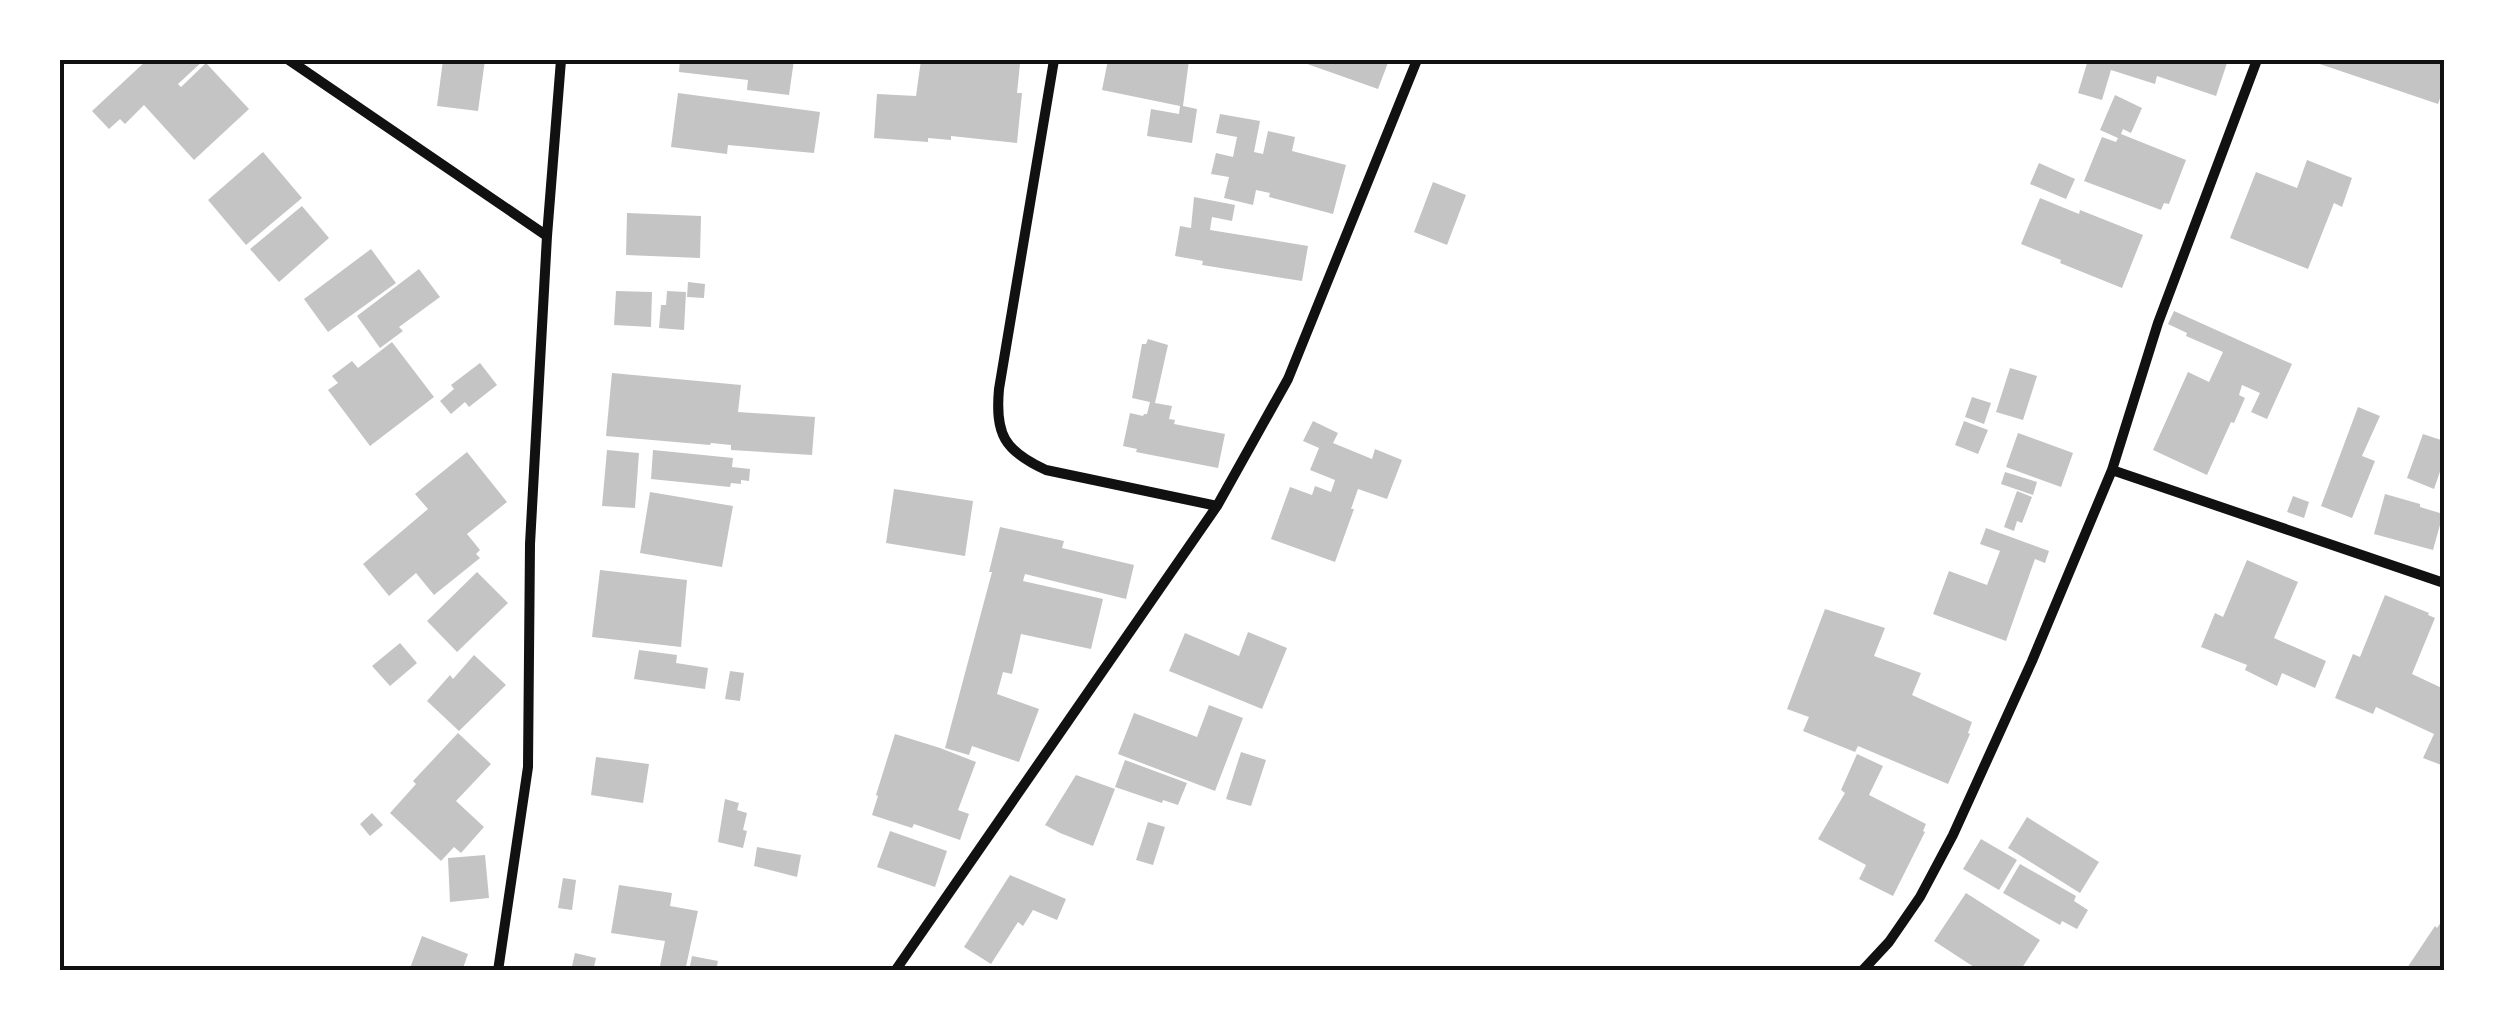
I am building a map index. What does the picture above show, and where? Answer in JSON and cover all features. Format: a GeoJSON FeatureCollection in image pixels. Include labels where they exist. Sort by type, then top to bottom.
{"type":"FeatureCollection","features":[{"type":"Feature","properties":{"kind":"street"},"geometry":{"type":"LineString","coordinates":[[289,60],[547,236]]}},
{"type":"Feature","properties":{"kind":"street"},"geometry":{"type":"LineString","coordinates":[[498,971],[528,768],[530,544],[561,60]]}},
{"type":"Feature","properties":{"kind":"street"},"geometry":{"type":"LineString","coordinates":[[1054,60],[997,417],[1009,446],[1024,460],[1046,470],[1217,506]]}},
{"type":"Feature","properties":{"kind":"street"},"geometry":{"type":"LineString","coordinates":[[895,971],[1217,506],[1288,379],[1416,60]]}},
{"type":"Feature","properties":{"kind":"street"},"geometry":{"type":"LineString","coordinates":[[1862,971],[1890,942],[1920,896],[1953,835],[2032,662],[2112,470],[2158,323],[2257,60]]}},
{"type":"Feature","properties":{"kind":"street"},"geometry":{"type":"LineString","coordinates":[[2112,470],[2444,583]]}},
{"type":"Feature","properties":{"kind":"building"},"geometry":{"type":"Polygon","coordinates":[[[147,60],[204,60],[178,84],[181,87],[206,63],[249,109],[194,160],[144,105],[125,124],[120,119],[109,129],[92,111],[147,60]]]}},
{"type":"Feature","properties":{"kind":"building"},"geometry":{"type":"Polygon","coordinates":[[[443,60],[485,60],[478,111],[437,106],[443,60]]]}},
{"type":"Feature","properties":{"kind":"building"},"geometry":{"type":"Polygon","coordinates":[[[680,60],[794,60],[789,95],[747,90],[748,80],[679,72],[680,60]]]}},
{"type":"Feature","properties":{"kind":"building"},"geometry":{"type":"Polygon","coordinates":[[[921,60],[1020,64],[1017,93],[1022,93],[1017,143],[951,136],[951,140],[928,138],[928,142],[874,138],[877,94],[916,96],[921,60]]]}},
{"type":"Feature","properties":{"kind":"building"},"geometry":{"type":"Polygon","coordinates":[[[1108,60],[1189,60],[1183,106],[1197,109],[1192,143],[1147,136],[1151,109],[1179,114],[1180,106],[1102,90],[1108,60]]]}},
{"type":"Feature","properties":{"kind":"building"},"geometry":{"type":"Polygon","coordinates":[[[1296,60],[1389,60],[1378,89],[1296,60]]]}},
{"type":"Feature","properties":{"kind":"building"},"geometry":{"type":"Polygon","coordinates":[[[2088,60],[2228,60],[2216,96],[2157,76],[2155,84],[2111,70],[2102,100],[2078,93],[2088,60]]]}},
{"type":"Feature","properties":{"kind":"building"},"geometry":{"type":"Polygon","coordinates":[[[2308,60],[2444,60],[2444,87],[2438,104],[2308,60]]]}},
{"type":"Feature","properties":{"kind":"building"},"geometry":{"type":"Polygon","coordinates":[[[678,93],[820,112],[814,153],[728,145],[727,154],[671,147],[678,93]]]}},
{"type":"Feature","properties":{"kind":"building"},"geometry":{"type":"Polygon","coordinates":[[[2115,95],[2142,108],[2131,133],[2123,129],[2121,134],[2186,160],[2169,204],[2164,203],[2161,210],[2084,181],[2102,137],[2116,142],[2118,138],[2100,130],[2115,95]]]}},
{"type":"Feature","properties":{"kind":"building"},"geometry":{"type":"Polygon","coordinates":[[[1220,114],[1260,121],[1254,152],[1263,154],[1268,131],[1295,137],[1292,151],[1346,165],[1333,214],[1256,190],[1253,205],[1224,198],[1229,177],[1211,174],[1216,153],[1233,157],[1237,137],[1216,133],[1220,114]]]}},
{"type":"Feature","properties":{"kind":"building"},"geometry":{"type":"Polygon","coordinates":[[[263,152],[302,198],[246,245],[208,200],[263,152]]]}},
{"type":"Feature","properties":{"kind":"building"},"geometry":{"type":"Polygon","coordinates":[[[2307,160],[2352,178],[2342,207],[2334,203],[2308,269],[2230,238],[2256,172],[2297,188],[2307,160]]]}},
{"type":"Feature","properties":{"kind":"building"},"geometry":{"type":"Polygon","coordinates":[[[2039,163],[2075,179],[2066,199],[2030,184],[2039,163]]]}},
{"type":"Feature","properties":{"kind":"building"},"geometry":{"type":"Polygon","coordinates":[[[1433,182],[1466,195],[1447,245],[1414,232],[1433,182]]]}},
{"type":"Feature","properties":{"kind":"building"},"geometry":{"type":"Polygon","coordinates":[[[1194,197],[1235,205],[1232,221],[1212,217],[1210,230],[1308,246],[1302,281],[1202,265],[1203,261],[1175,256],[1180,226],[1191,228],[1194,197]]]}},
{"type":"Feature","properties":{"kind":"building"},"geometry":{"type":"Polygon","coordinates":[[[2040,198],[2143,235],[2122,288],[2021,244],[2040,198]]]}},
{"type":"Feature","properties":{"kind":"building"},"geometry":{"type":"Polygon","coordinates":[[[302,206],[329,238],[279,282],[250,249],[302,206]]]}},
{"type":"Feature","properties":{"kind":"building"},"geometry":{"type":"Polygon","coordinates":[[[627,213],[701,216],[700,258],[626,255],[627,213]]]}},
{"type":"Feature","properties":{"kind":"building"},"geometry":{"type":"Polygon","coordinates":[[[371,249],[396,283],[328,332],[304,299],[371,249]]]}},
{"type":"Feature","properties":{"kind":"building"},"geometry":{"type":"Polygon","coordinates":[[[419,269],[440,297],[399,327],[403,331],[380,348],[357,316],[419,269]]]}},
{"type":"Feature","properties":{"kind":"building"},"geometry":{"type":"Polygon","coordinates":[[[688,282],[705,284],[704,298],[687,297],[688,282]]]}},
{"type":"Feature","properties":{"kind":"building"},"geometry":{"type":"Polygon","coordinates":[[[616,291],[652,292],[651,327],[614,325],[616,291]]]}},
{"type":"Feature","properties":{"kind":"building"},"geometry":{"type":"Polygon","coordinates":[[[667,291],[686,292],[684,330],[659,328],[667,291]]]}},
{"type":"Feature","properties":{"kind":"building"},"geometry":{"type":"Polygon","coordinates":[[[2174,311],[2292,364],[2267,419],[2251,412],[2260,393],[2242,385],[2239,395],[2245,398],[2207,475],[2153,450],[2188,372],[2209,382],[2223,352],[2168,324],[2174,311]]]}},
{"type":"Feature","properties":{"kind":"building"},"geometry":{"type":"Polygon","coordinates":[[[1148,339],[1168,345],[1155,403],[1172,406],[1169,419],[1175,420],[1174,424],[1225,434],[1218,468],[1123,446],[1130,413],[1147,414],[1150,402],[1132,398],[1142,344],[1148,339]]]}},
{"type":"Feature","properties":{"kind":"building"},"geometry":{"type":"Polygon","coordinates":[[[392,342],[434,397],[370,446],[328,390],[338,383],[332,376],[352,361],[358,368],[392,342]]]}},
{"type":"Feature","properties":{"kind":"building"},"geometry":{"type":"Polygon","coordinates":[[[480,363],[497,385],[469,407],[465,402],[451,414],[440,401],[454,389],[451,385],[480,363]]]}},
{"type":"Feature","properties":{"kind":"building"},"geometry":{"type":"Polygon","coordinates":[[[2010,368],[2037,376],[2023,420],[1996,412],[2010,368]]]}},
{"type":"Feature","properties":{"kind":"building"},"geometry":{"type":"Polygon","coordinates":[[[612,373],[741,385],[738,412],[815,417],[812,455],[606,436],[612,373]]]}},
{"type":"Feature","properties":{"kind":"building"},"geometry":{"type":"Polygon","coordinates":[[[1972,397],[1991,403],[1984,424],[1965,417],[1972,397]]]}},
{"type":"Feature","properties":{"kind":"building"},"geometry":{"type":"Polygon","coordinates":[[[2358,407],[2380,416],[2362,456],[2375,461],[2352,518],[2321,506],[2358,407]]]}},
{"type":"Feature","properties":{"kind":"building"},"geometry":{"type":"Polygon","coordinates":[[[1313,421],[1338,433],[1333,443],[1372,459],[1375,449],[1402,460],[1387,499],[1358,489],[1335,562],[1271,539],[1290,487],[1312,495],[1315,486],[1331,492],[1335,480],[1310,470],[1319,448],[1303,441],[1313,421]]]}},
{"type":"Feature","properties":{"kind":"building"},"geometry":{"type":"Polygon","coordinates":[[[1964,421],[1988,430],[1978,454],[1955,445],[1964,421]]]}},
{"type":"Feature","properties":{"kind":"building"},"geometry":{"type":"Polygon","coordinates":[[[2018,433],[2073,453],[2061,487],[2006,467],[2018,433]]]}},
{"type":"Feature","properties":{"kind":"building"},"geometry":{"type":"Polygon","coordinates":[[[2423,434],[2444,441],[2444,460],[2434,489],[2407,478],[2423,434]]]}},
{"type":"Feature","properties":{"kind":"building"},"geometry":{"type":"Polygon","coordinates":[[[607,450],[639,453],[635,508],[602,506],[607,450]]]}},
{"type":"Feature","properties":{"kind":"building"},"geometry":{"type":"Polygon","coordinates":[[[653,450],[733,458],[732,467],[750,469],[749,481],[731,483],[730,487],[651,479],[653,450]]]}},
{"type":"Feature","properties":{"kind":"building"},"geometry":{"type":"Polygon","coordinates":[[[467,452],[507,502],[467,534],[480,550],[476,554],[480,558],[434,595],[416,573],[389,596],[363,564],[428,509],[415,494],[467,452]]]}},
{"type":"Feature","properties":{"kind":"building"},"geometry":{"type":"Polygon","coordinates":[[[2005,472],[2037,482],[2033,495],[2001,484],[2005,472]]]}},
{"type":"Feature","properties":{"kind":"building"},"geometry":{"type":"Polygon","coordinates":[[[894,489],[973,501],[965,556],[886,543],[894,489]]]}},
{"type":"Feature","properties":{"kind":"building"},"geometry":{"type":"Polygon","coordinates":[[[2017,491],[2032,497],[2022,523],[2017,521],[2014,531],[2004,527],[2017,491]]]}},
{"type":"Feature","properties":{"kind":"building"},"geometry":{"type":"Polygon","coordinates":[[[650,492],[733,506],[722,567],[640,553],[650,492]]]}},
{"type":"Feature","properties":{"kind":"building"},"geometry":{"type":"Polygon","coordinates":[[[2385,494],[2443,514],[2433,550],[2374,534],[2385,494]]]}},
{"type":"Feature","properties":{"kind":"building"},"geometry":{"type":"Polygon","coordinates":[[[2293,496],[2309,502],[2304,518],[2287,512],[2293,496]]]}},
{"type":"Feature","properties":{"kind":"building"},"geometry":{"type":"Polygon","coordinates":[[[1000,527],[1064,541],[1062,548],[1134,565],[1126,599],[1025,574],[1023,581],[1103,599],[1091,649],[1021,634],[1012,674],[1003,672],[997,694],[1039,709],[1019,762],[972,746],[969,755],[945,748],[992,572],[1000,527]]]}},
{"type":"Feature","properties":{"kind":"building"},"geometry":{"type":"Polygon","coordinates":[[[1986,528],[2049,551],[2045,563],[2035,559],[2006,641],[1933,614],[1949,571],[1987,585],[2000,551],[1980,544],[1986,528]]]}},
{"type":"Feature","properties":{"kind":"building"},"geometry":{"type":"Polygon","coordinates":[[[2247,560],[2298,582],[2274,638],[2326,661],[2315,688],[2282,673],[2277,686],[2245,670],[2247,665],[2201,647],[2215,613],[2223,617],[2247,560]]]}},
{"type":"Feature","properties":{"kind":"building"},"geometry":{"type":"Polygon","coordinates":[[[600,570],[687,580],[681,647],[592,637],[600,570]]]}},
{"type":"Feature","properties":{"kind":"building"},"geometry":{"type":"Polygon","coordinates":[[[477,572],[508,603],[457,652],[427,621],[477,572]]]}},
{"type":"Feature","properties":{"kind":"building"},"geometry":{"type":"Polygon","coordinates":[[[2385,595],[2435,618],[2412,674],[2444,689],[2444,766],[2423,758],[2434,734],[2376,707],[2373,714],[2335,698],[2353,654],[2360,657],[2385,595]]]}},
{"type":"Feature","properties":{"kind":"building"},"geometry":{"type":"Polygon","coordinates":[[[1825,609],[1885,628],[1874,656],[1921,673],[1912,695],[1972,722],[1948,784],[1858,746],[1855,752],[1803,731],[1809,717],[1787,709],[1825,609]]]}},
{"type":"Feature","properties":{"kind":"building"},"geometry":{"type":"Polygon","coordinates":[[[1248,632],[1287,648],[1262,709],[1169,671],[1185,633],[1239,656],[1248,632]]]}},
{"type":"Feature","properties":{"kind":"building"},"geometry":{"type":"Polygon","coordinates":[[[400,643],[417,663],[390,686],[372,666],[400,643]]]}},
{"type":"Feature","properties":{"kind":"building"},"geometry":{"type":"Polygon","coordinates":[[[639,650],[677,655],[676,663],[708,668],[705,689],[634,679],[639,650]]]}},
{"type":"Feature","properties":{"kind":"building"},"geometry":{"type":"Polygon","coordinates":[[[474,655],[506,685],[459,731],[427,701],[474,655]]]}},
{"type":"Feature","properties":{"kind":"building"},"geometry":{"type":"Polygon","coordinates":[[[730,671],[744,673],[740,701],[725,699],[730,671]]]}},
{"type":"Feature","properties":{"kind":"building"},"geometry":{"type":"Polygon","coordinates":[[[1209,705],[1243,718],[1215,791],[1118,754],[1134,713],[1197,737],[1209,705]]]}},
{"type":"Feature","properties":{"kind":"building"},"geometry":{"type":"Polygon","coordinates":[[[458,733],[491,764],[456,801],[484,827],[461,853],[454,847],[441,861],[390,813],[416,784],[413,781],[458,733]]]}},
{"type":"Feature","properties":{"kind":"building"},"geometry":{"type":"Polygon","coordinates":[[[895,734],[976,762],[958,810],[969,814],[960,840],[872,815],[895,734]]]}},
{"type":"Feature","properties":{"kind":"building"},"geometry":{"type":"Polygon","coordinates":[[[1241,752],[1266,760],[1251,806],[1226,799],[1241,752]]]}},
{"type":"Feature","properties":{"kind":"building"},"geometry":{"type":"Polygon","coordinates":[[[1857,754],[1883,766],[1869,795],[1926,824],[1893,896],[1859,879],[1866,865],[1818,839],[1845,793],[1841,790],[1857,754]]]}},
{"type":"Feature","properties":{"kind":"building"},"geometry":{"type":"Polygon","coordinates":[[[596,757],[649,764],[643,803],[591,795],[596,757]]]}},
{"type":"Feature","properties":{"kind":"building"},"geometry":{"type":"Polygon","coordinates":[[[1125,760],[1187,783],[1178,805],[1115,787],[1125,760]]]}},
{"type":"Feature","properties":{"kind":"building"},"geometry":{"type":"Polygon","coordinates":[[[1076,775],[1115,789],[1093,846],[1045,825],[1076,775]]]}},
{"type":"Feature","properties":{"kind":"building"},"geometry":{"type":"Polygon","coordinates":[[[725,799],[739,803],[737,810],[747,813],[743,848],[718,842],[725,799]]]}},
{"type":"Feature","properties":{"kind":"building"},"geometry":{"type":"Polygon","coordinates":[[[372,813],[383,825],[370,836],[360,824],[372,813]]]}},
{"type":"Feature","properties":{"kind":"building"},"geometry":{"type":"Polygon","coordinates":[[[2027,817],[2099,862],[2080,893],[2008,848],[2027,817]]]}},
{"type":"Feature","properties":{"kind":"building"},"geometry":{"type":"Polygon","coordinates":[[[1148,822],[1165,827],[1153,865],[1136,860],[1148,822]]]}},
{"type":"Feature","properties":{"kind":"building"},"geometry":{"type":"Polygon","coordinates":[[[890,831],[947,851],[935,887],[877,867],[890,831]]]}},
{"type":"Feature","properties":{"kind":"building"},"geometry":{"type":"Polygon","coordinates":[[[1981,839],[2017,860],[1999,890],[1963,869],[1981,839]]]}},
{"type":"Feature","properties":{"kind":"building"},"geometry":{"type":"Polygon","coordinates":[[[757,847],[801,855],[797,877],[754,866],[757,847]]]}},
{"type":"Feature","properties":{"kind":"building"},"geometry":{"type":"Polygon","coordinates":[[[485,855],[489,898],[450,902],[448,858],[485,855]]]}},
{"type":"Feature","properties":{"kind":"building"},"geometry":{"type":"Polygon","coordinates":[[[2020,864],[2076,896],[2074,901],[2088,910],[2077,929],[2062,921],[2060,925],[2003,893],[2020,864]]]}},
{"type":"Feature","properties":{"kind":"building"},"geometry":{"type":"Polygon","coordinates":[[[1010,875],[1066,899],[1057,920],[1033,910],[1023,926],[1018,922],[991,964],[964,947],[1010,875]]]}},
{"type":"Feature","properties":{"kind":"building"},"geometry":{"type":"Polygon","coordinates":[[[563,878],[576,880],[572,910],[558,908],[563,878]]]}},
{"type":"Feature","properties":{"kind":"building"},"geometry":{"type":"Polygon","coordinates":[[[619,885],[672,893],[670,906],[698,911],[685,971],[660,966],[665,941],[611,933],[619,885]]]}},
{"type":"Feature","properties":{"kind":"building"},"geometry":{"type":"Polygon","coordinates":[[[1966,893],[2040,940],[2020,971],[1980,971],[1934,941],[1966,893]]]}},
{"type":"Feature","properties":{"kind":"building"},"geometry":{"type":"Polygon","coordinates":[[[2444,918],[2443,971],[2405,971],[2435,926],[2444,918]]]}},
{"type":"Feature","properties":{"kind":"building"},"geometry":{"type":"Polygon","coordinates":[[[422,936],[468,954],[462,971],[409,971],[422,936]]]}},
{"type":"Feature","properties":{"kind":"building"},"geometry":{"type":"Polygon","coordinates":[[[575,953],[596,958],[593,971],[571,971],[575,953]]]}},
{"type":"Feature","properties":{"kind":"building"},"geometry":{"type":"Polygon","coordinates":[[[692,956],[718,961],[716,971],[689,971],[692,956]]]}}]}
